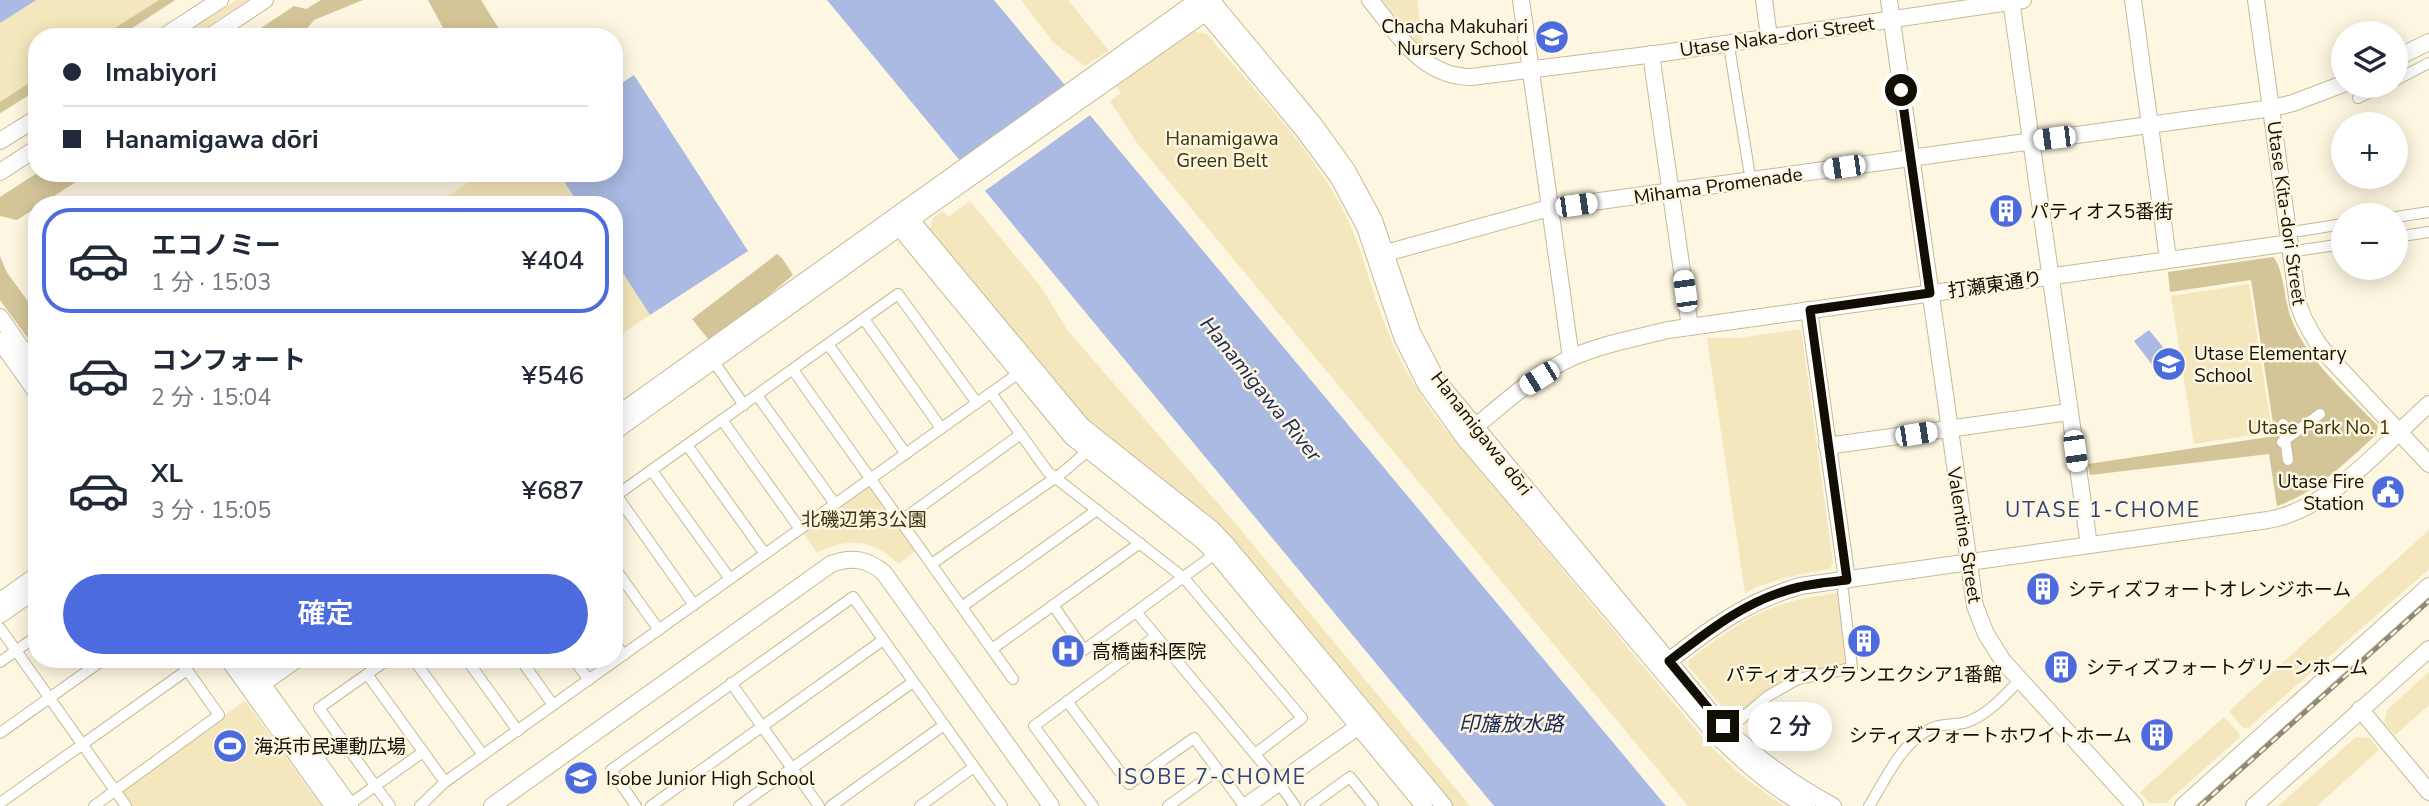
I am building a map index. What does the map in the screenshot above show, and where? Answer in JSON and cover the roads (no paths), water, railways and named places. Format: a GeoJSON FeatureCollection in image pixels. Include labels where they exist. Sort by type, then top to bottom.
{"type":"FeatureCollection","features":[{"type":"Feature","properties":{"kind":"street"},"geometry":{"type":"LineString","coordinates":[[177,28],[220,0]]}},
{"type":"Feature","properties":{"kind":"street"},"geometry":{"type":"LineString","coordinates":[[223,28],[265,0]]}},
{"type":"Feature","properties":{"kind":"street","name":"Utase Naka-dori Street"},"geometry":{"type":"LineString","coordinates":[[1370,0],[1416,56],[1430,67],[1445,74],[1471,77],[1651,54],[2015,1]]}},
{"type":"Feature","properties":{"kind":"street"},"geometry":{"type":"LineString","coordinates":[[1521,0],[1571,358]]}},
{"type":"Feature","properties":{"kind":"street"},"geometry":{"type":"LineString","coordinates":[[1764,0],[1769,37]]}},
{"type":"Feature","properties":{"kind":"street","name":"Valentine Street"},"geometry":{"type":"LineString","coordinates":[[1889,0],[1975,606],[1993,648],[2134,806]]}},
{"type":"Feature","properties":{"kind":"street"},"geometry":{"type":"LineString","coordinates":[[2133,0],[2168,259]]}},
{"type":"Feature","properties":{"kind":"street","name":"Utase Kita-dori Street"},"geometry":{"type":"LineString","coordinates":[[2256,0],[2297,242],[2298,304],[2314,340],[2429,464]]}},
{"type":"Feature","properties":{"kind":"street"},"geometry":{"type":"LineString","coordinates":[[2015,1],[2030,141],[2089,545]]}},
{"type":"Feature","properties":{"kind":"street"},"geometry":{"type":"LineString","coordinates":[[623,411],[710,356],[1206,3]]}},
{"type":"Feature","properties":{"kind":"street","name":"Hanamigawa dōri"},"geometry":{"type":"LineString","coordinates":[[1206,3],[1312,123],[1347,170],[1374,220],[1412,332],[1437,380],[1723,726],[1756,757],[1798,787],[1833,806]]}},
{"type":"Feature","properties":{"kind":"street","name":"Hanamigawa dōri"},"geometry":{"type":"LineString","coordinates":[[1206,3],[1338,177],[1365,227],[1402,337],[1414,364],[1459,430],[1716,735],[1749,766],[1807,806]]}},
{"type":"Feature","properties":{"kind":"street"},"geometry":{"type":"LineString","coordinates":[[2408,52],[2429,42]]}},
{"type":"Feature","properties":{"kind":"street"},"geometry":{"type":"LineString","coordinates":[[1730,52],[1749,170]]}},
{"type":"Feature","properties":{"kind":"street"},"geometry":{"type":"LineString","coordinates":[[1651,54],[1690,327]]}},
{"type":"Feature","properties":{"kind":"street"},"geometry":{"type":"LineString","coordinates":[[2408,74],[2429,63]]}},
{"type":"Feature","properties":{"kind":"street","name":"Mihama Promenade"},"geometry":{"type":"LineString","coordinates":[[1386,253],[1549,208],[2272,107],[2293,103],[2331,89]]}},
{"type":"Feature","properties":{"kind":"street"},"geometry":{"type":"LineString","coordinates":[[0,141],[28,124]]}},
{"type":"Feature","properties":{"kind":"street"},"geometry":{"type":"LineString","coordinates":[[0,172],[28,154]]}},
{"type":"Feature","properties":{"kind":"street"},"geometry":{"type":"LineString","coordinates":[[2408,215],[2429,212]]}},
{"type":"Feature","properties":{"kind":"street"},"geometry":{"type":"LineString","coordinates":[[903,220],[1025,369],[1082,426],[1093,446],[1212,529],[1222,550],[1365,722],[1444,806]]}},
{"type":"Feature","properties":{"kind":"street"},"geometry":{"type":"LineString","coordinates":[[2297,242],[2331,229]]}},
{"type":"Feature","properties":{"kind":"street"},"geometry":{"type":"LineString","coordinates":[[2408,235],[2429,232]]}},
{"type":"Feature","properties":{"kind":"street"},"geometry":{"type":"LineString","coordinates":[[2297,242],[2331,243]]}},
{"type":"Feature","properties":{"kind":"street","name":"打瀬東通り"},"geometry":{"type":"LineString","coordinates":[[1475,427],[1522,388],[1571,358],[1621,342],[1690,327],[2297,242]]}},
{"type":"Feature","properties":{"kind":"street"},"geometry":{"type":"LineString","coordinates":[[623,491],[898,294],[977,403]]}},
{"type":"Feature","properties":{"kind":"street"},"geometry":{"type":"LineString","coordinates":[[1735,724],[1768,696],[1798,679],[1853,668],[1810,310]]}},
{"type":"Feature","properties":{"kind":"street"},"geometry":{"type":"LineString","coordinates":[[0,317],[28,369]]}},
{"type":"Feature","properties":{"kind":"street"},"geometry":{"type":"LineString","coordinates":[[864,319],[941,428]]}},
{"type":"Feature","properties":{"kind":"street"},"geometry":{"type":"LineString","coordinates":[[0,341],[28,373]]}},
{"type":"Feature","properties":{"kind":"street"},"geometry":{"type":"LineString","coordinates":[[828,344],[906,454]]}},
{"type":"Feature","properties":{"kind":"street"},"geometry":{"type":"LineString","coordinates":[[710,356],[744,405]]}},
{"type":"Feature","properties":{"kind":"street"},"geometry":{"type":"LineString","coordinates":[[623,425],[710,356]]}},
{"type":"Feature","properties":{"kind":"street"},"geometry":{"type":"LineString","coordinates":[[624,655],[1025,369]]}},
{"type":"Feature","properties":{"kind":"street"},"geometry":{"type":"LineString","coordinates":[[793,370],[933,563],[1013,679]]}},
{"type":"Feature","properties":{"kind":"street"},"geometry":{"type":"LineString","coordinates":[[991,393],[1048,472],[1184,578],[1302,718],[1255,754]]}},
{"type":"Feature","properties":{"kind":"street"},"geometry":{"type":"LineString","coordinates":[[757,395],[835,504]]}},
{"type":"Feature","properties":{"kind":"street"},"geometry":{"type":"LineString","coordinates":[[1669,661],[1709,629],[1756,601],[1800,586],[1845,586],[1968,562],[2268,520],[2295,513],[2335,491],[2429,404]]}},
{"type":"Feature","properties":{"kind":"street"},"geometry":{"type":"LineString","coordinates":[[1828,446],[2069,412]]}},
{"type":"Feature","properties":{"kind":"street"},"geometry":{"type":"LineString","coordinates":[[2284,442],[2319,414]]}},
{"type":"Feature","properties":{"kind":"street"},"geometry":{"type":"LineString","coordinates":[[722,420],[800,529]]}},
{"type":"Feature","properties":{"kind":"street"},"geometry":{"type":"LineString","coordinates":[[2283,424],[2288,460]]}},
{"type":"Feature","properties":{"kind":"street"},"geometry":{"type":"LineString","coordinates":[[902,520],[1021,434]]}},
{"type":"Feature","properties":{"kind":"street"},"geometry":{"type":"LineString","coordinates":[[687,445],[765,554]]}},
{"type":"Feature","properties":{"kind":"street"},"geometry":{"type":"LineString","coordinates":[[933,563],[1055,477],[1093,446]]}},
{"type":"Feature","properties":{"kind":"street"},"geometry":{"type":"LineString","coordinates":[[652,471],[730,579]]}},
{"type":"Feature","properties":{"kind":"street"},"geometry":{"type":"LineString","coordinates":[[623,507],[694,605]]}},
{"type":"Feature","properties":{"kind":"street"},"geometry":{"type":"LineString","coordinates":[[962,606],[1097,510]]}},
{"type":"Feature","properties":{"kind":"street"},"geometry":{"type":"LineString","coordinates":[[992,649],[1140,543]]}},
{"type":"Feature","properties":{"kind":"street"},"geometry":{"type":"LineString","coordinates":[[1053,605],[1084,650],[1222,550]]}},
{"type":"Feature","properties":{"kind":"street"},"geometry":{"type":"LineString","coordinates":[[492,806],[831,564],[850,559],[872,564],[884,573],[1051,806]]}},
{"type":"Feature","properties":{"kind":"street"},"geometry":{"type":"LineString","coordinates":[[623,580],[659,630]]}},
{"type":"Feature","properties":{"kind":"street"},"geometry":{"type":"LineString","coordinates":[[0,601],[28,581]]}},
{"type":"Feature","properties":{"kind":"street"},"geometry":{"type":"LineString","coordinates":[[2183,806],[2429,586]]}},
{"type":"Feature","properties":{"kind":"street"},"geometry":{"type":"LineString","coordinates":[[0,615],[28,595]]}},
{"type":"Feature","properties":{"kind":"street"},"geometry":{"type":"LineString","coordinates":[[636,806],[611,769],[853,597],[1002,806]]}},
{"type":"Feature","properties":{"kind":"street"},"geometry":{"type":"LineString","coordinates":[[1136,612],[1279,783],[1295,806]]}},
{"type":"Feature","properties":{"kind":"street"},"geometry":{"type":"LineString","coordinates":[[0,628],[126,806]]}},
{"type":"Feature","properties":{"kind":"street"},"geometry":{"type":"LineString","coordinates":[[1093,806],[1034,726],[1156,636]]}},
{"type":"Feature","properties":{"kind":"street"},"geometry":{"type":"LineString","coordinates":[[651,806],[883,640]]}},
{"type":"Feature","properties":{"kind":"street"},"geometry":{"type":"LineString","coordinates":[[0,662],[28,642]]}},
{"type":"Feature","properties":{"kind":"street"},"geometry":{"type":"LineString","coordinates":[[2254,806],[2429,649]]}},
{"type":"Feature","properties":{"kind":"street"},"geometry":{"type":"LineString","coordinates":[[0,733],[92,668]]}},
{"type":"Feature","properties":{"kind":"street"},"geometry":{"type":"LineString","coordinates":[[239,668],[255,681]]}},
{"type":"Feature","properties":{"kind":"street"},"geometry":{"type":"LineString","coordinates":[[249,668],[255,681],[345,806],[423,752]]}},
{"type":"Feature","properties":{"kind":"street"},"geometry":{"type":"LineString","coordinates":[[255,681],[267,668]]}},
{"type":"Feature","properties":{"kind":"street"},"geometry":{"type":"LineString","coordinates":[[255,681],[280,668]]}},
{"type":"Feature","properties":{"kind":"street"},"geometry":{"type":"LineString","coordinates":[[376,668],[319,708],[390,806]]}},
{"type":"Feature","properties":{"kind":"street"},"geometry":{"type":"LineString","coordinates":[[420,668],[483,755]]}},
{"type":"Feature","properties":{"kind":"street"},"geometry":{"type":"LineString","coordinates":[[473,668],[518,731]]}},
{"type":"Feature","properties":{"kind":"street"},"geometry":{"type":"LineString","coordinates":[[527,668],[553,705]]}},
{"type":"Feature","properties":{"kind":"street"},"geometry":{"type":"LineString","coordinates":[[580,668],[589,680]]}},
{"type":"Feature","properties":{"kind":"street"},"geometry":{"type":"LineString","coordinates":[[420,806],[445,782],[606,668]]}},
{"type":"Feature","properties":{"kind":"street"},"geometry":{"type":"LineString","coordinates":[[0,803],[187,670],[219,715],[94,806]]}},
{"type":"Feature","properties":{"kind":"street"},"geometry":{"type":"LineString","coordinates":[[368,674],[445,782]]}},
{"type":"Feature","properties":{"kind":"street"},"geometry":{"type":"LineString","coordinates":[[739,806],[913,682]]}},
{"type":"Feature","properties":{"kind":"street"},"geometry":{"type":"LineString","coordinates":[[731,683],[819,806]]}},
{"type":"Feature","properties":{"kind":"street"},"geometry":{"type":"LineString","coordinates":[[1869,806],[1910,743],[1930,729],[1953,722],[1964,723],[1980,716],[2015,685]]}},
{"type":"Feature","properties":{"kind":"street"},"geometry":{"type":"LineString","coordinates":[[1067,701],[1129,785],[1194,738],[1245,806],[1365,722]]}},
{"type":"Feature","properties":{"kind":"street"},"geometry":{"type":"LineString","coordinates":[[2360,709],[2429,792]]}},
{"type":"Feature","properties":{"kind":"street"},"geometry":{"type":"LineString","coordinates":[[1365,722],[1424,806]]}},
{"type":"Feature","properties":{"kind":"street"},"geometry":{"type":"LineString","coordinates":[[831,806],[944,725]]}},
{"type":"Feature","properties":{"kind":"street"},"geometry":{"type":"LineString","coordinates":[[920,806],[974,767]]}},
{"type":"Feature","properties":{"kind":"street"},"geometry":{"type":"LineString","coordinates":[[1168,806],[1218,770]]}},
{"type":"Feature","properties":{"kind":"street"},"geometry":{"type":"LineString","coordinates":[[1310,806],[1350,777],[1373,806]]}},
{"type":"Feature","properties":{"kind":"water"},"geometry":{"type":"Polygon","coordinates":[[[0,0],[36,0],[0,23],[0,0]]]}},
{"type":"Feature","properties":{"kind":"water","name":"印旛放水路"},"geometry":{"type":"Polygon","coordinates":[[[827,0],[994,0],[1666,806],[1494,806],[827,0]]]}},
{"type":"Feature","properties":{"kind":"water"},"geometry":{"type":"Polygon","coordinates":[[[634,75],[748,251],[650,315],[623,273],[623,196],[573,196],[565,182],[623,182],[623,82],[634,75]]]}},
{"type":"Feature","properties":{"kind":"water"},"geometry":{"type":"Polygon","coordinates":[[[2149,330],[2172,358],[2156,370],[2134,341],[2149,330]]]}},
{"type":"Feature","properties":{"kind":"railway"},"geometry":{"type":"LineString","coordinates":[[2200,806],[2429,601]]}},
{"type":"Feature","properties":{"kind":"place","name":"Chacha Makuhari Nursery School"},"geometry":{"type":"Point","coordinates":[1552,37]}},
{"type":"Feature","properties":{"kind":"place","name":"パティオス5番街"},"geometry":{"type":"Point","coordinates":[2006,211]}},
{"type":"Feature","properties":{"kind":"place","name":"Utase Elementary School"},"geometry":{"type":"Point","coordinates":[2169,364]}},
{"type":"Feature","properties":{"kind":"place","name":"Utase Fire Station"},"geometry":{"type":"Point","coordinates":[2388,492]}},
{"type":"Feature","properties":{"kind":"place","name":"シティズフォートオレンジホーム"},"geometry":{"type":"Point","coordinates":[2043,589]}},
{"type":"Feature","properties":{"kind":"place","name":"パティオスグランエクシア1番館"},"geometry":{"type":"Point","coordinates":[1864,641]}},
{"type":"Feature","properties":{"kind":"place","name":"高橋歯科医院"},"geometry":{"type":"Point","coordinates":[1068,651]}},
{"type":"Feature","properties":{"kind":"place","name":"シティズフォートグリーンホーム"},"geometry":{"type":"Point","coordinates":[2061,667]}},
{"type":"Feature","properties":{"kind":"place","name":"シティズフォートホワイトホーム"},"geometry":{"type":"Point","coordinates":[2157,735]}},
{"type":"Feature","properties":{"kind":"place","name":"海浜市民運動広場"},"geometry":{"type":"Point","coordinates":[230,746]}},
{"type":"Feature","properties":{"kind":"place","name":"Isobe Junior High School"},"geometry":{"type":"Point","coordinates":[581,778]}},
{"type":"Feature","properties":{"kind":"district","name":"UTASE 1-CHOME"},"geometry":{"type":"Point","coordinates":[2103,510]}},
{"type":"Feature","properties":{"kind":"district","name":"ISOBE 7-CHOME"},"geometry":{"type":"Point","coordinates":[1212,777]}},
{"type":"Feature","properties":{"kind":"park label","name":"Hanamigawa Green Belt"},"geometry":{"type":"Point","coordinates":[1222,149]}},
{"type":"Feature","properties":{"kind":"park label","name":"Utase Park No. 1"},"geometry":{"type":"Point","coordinates":[2319,427]}},
{"type":"Feature","properties":{"kind":"park label","name":"北磯辺第3公園"},"geometry":{"type":"Point","coordinates":[864,519]}},
{"type":"Feature","properties":{"kind":"water label","name":"Hanamigawa River"},"geometry":{"type":"Point","coordinates":[1261,389]}}]}
